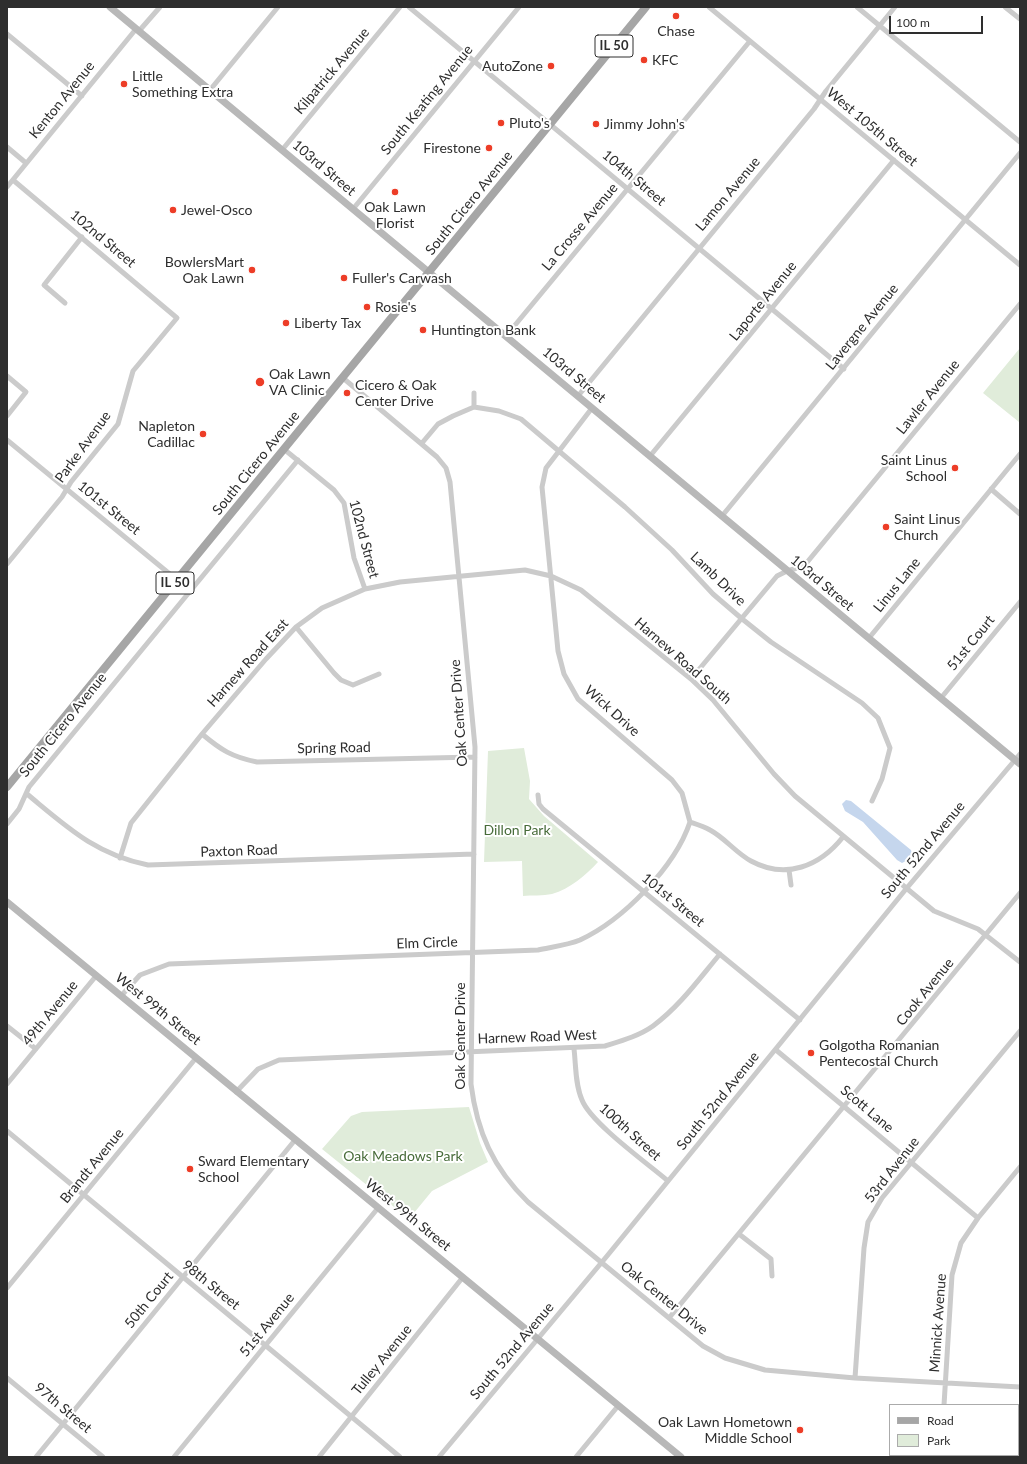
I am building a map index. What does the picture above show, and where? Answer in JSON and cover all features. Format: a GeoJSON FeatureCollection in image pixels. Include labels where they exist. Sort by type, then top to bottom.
{"type":"FeatureCollection","features":[{"type":"Feature","properties":{"kind":"main road","name":"103rd Street"},"geometry":{"type":"LineString","coordinates":[[110,7],[1017,762]]}},
{"type":"Feature","properties":{"kind":"main road","name":"South Cicero Avenue"},"geometry":{"type":"LineString","coordinates":[[7,787],[285,450],[646,7]]}},
{"type":"Feature","properties":{"kind":"main road","name":"West 99th Street"},"geometry":{"type":"LineString","coordinates":[[7,902],[681,1457]]}},
{"type":"Feature","properties":{"kind":"street","name":"Kenton Avenue"},"geometry":{"type":"LineString","coordinates":[[7,187],[138,30],[160,7]]}},
{"type":"Feature","properties":{"kind":"street"},"geometry":{"type":"LineString","coordinates":[[210,90],[278,7]]}},
{"type":"Feature","properties":{"kind":"street","name":"Kilpatrick Avenue"},"geometry":{"type":"LineString","coordinates":[[282,150],[400,7]]}},
{"type":"Feature","properties":{"kind":"street","name":"104th Street"},"geometry":{"type":"LineString","coordinates":[[409,7],[844,368]]}},
{"type":"Feature","properties":{"kind":"street","name":"South Keating Avenue"},"geometry":{"type":"LineString","coordinates":[[353,209],[519,7]]}},
{"type":"Feature","properties":{"kind":"street","name":"West 105th Street"},"geometry":{"type":"LineString","coordinates":[[709,7],[1020,265]]}},
{"type":"Feature","properties":{"kind":"street"},"geometry":{"type":"LineString","coordinates":[[857,7],[1020,142]]}},
{"type":"Feature","properties":{"kind":"street","name":"Lamon Avenue"},"geometry":{"type":"LineString","coordinates":[[578,396],[895,7]]}},
{"type":"Feature","properties":{"kind":"street"},"geometry":{"type":"LineString","coordinates":[[1005,7],[1020,20]]}},
{"type":"Feature","properties":{"kind":"street"},"geometry":{"type":"LineString","coordinates":[[7,34],[82,96]]}},
{"type":"Feature","properties":{"kind":"street","name":"La Crosse Avenue"},"geometry":{"type":"LineString","coordinates":[[506,336],[750,41]]}},
{"type":"Feature","properties":{"kind":"street"},"geometry":{"type":"LineString","coordinates":[[7,147],[26,163]]}},
{"type":"Feature","properties":{"kind":"street","name":"Lavergne Avenue"},"geometry":{"type":"LineString","coordinates":[[722,516],[966,220],[1020,152]]}},
{"type":"Feature","properties":{"kind":"street","name":"Laporte Avenue"},"geometry":{"type":"LineString","coordinates":[[650,456],[894,160]]}},
{"type":"Feature","properties":{"kind":"street","name":"102nd Street"},"geometry":{"type":"LineString","coordinates":[[13,180],[177,318]]}},
{"type":"Feature","properties":{"kind":"street"},"geometry":{"type":"LineString","coordinates":[[65,303],[44,285],[82,237]]}},
{"type":"Feature","properties":{"kind":"street","name":"Lawler Avenue"},"geometry":{"type":"LineString","coordinates":[[691,679],[777,576],[787,571],[804,566],[1020,304]]}},
{"type":"Feature","properties":{"kind":"street","name":"Parke Avenue"},"geometry":{"type":"LineString","coordinates":[[7,564],[62,497],[118,424],[130,378],[136,366],[177,318]]}},
{"type":"Feature","properties":{"kind":"street"},"geometry":{"type":"LineString","coordinates":[[7,376],[26,392],[7,416]]}},
{"type":"Feature","properties":{"kind":"street","name":"Oak Center Drive"},"geometry":{"type":"LineString","coordinates":[[343,378],[437,456],[446,468],[450,482],[472,708],[474,757],[471,1084],[474,1104],[483,1139],[496,1163],[516,1190],[528,1202],[601,1263],[703,1346],[736,1363],[765,1370],[855,1378],[1020,1387]]}},
{"type":"Feature","properties":{"kind":"street"},"geometry":{"type":"LineString","coordinates":[[422,443],[438,424],[474,407],[474,393]]}},
{"type":"Feature","properties":{"kind":"street","name":"Lamb Drive"},"geometry":{"type":"LineString","coordinates":[[474,407],[499,411],[521,419],[560,450],[666,544],[713,594],[741,618],[771,642],[862,703],[878,718],[890,748],[882,779],[872,801]]}},
{"type":"Feature","properties":{"kind":"street","name":"Wick Drive"},"geometry":{"type":"LineString","coordinates":[[592,408],[546,468],[542,487],[558,651],[564,674],[572,692],[586,707],[672,780],[682,793],[690,822]]}},
{"type":"Feature","properties":{"kind":"street","name":"101st Street"},"geometry":{"type":"LineString","coordinates":[[7,440],[177,580]]}},
{"type":"Feature","properties":{"kind":"street","name":"102nd Street"},"geometry":{"type":"LineString","coordinates":[[285,450],[334,490],[344,502],[354,558],[365,589]]}},
{"type":"Feature","properties":{"kind":"street","name":"Linus Lane"},"geometry":{"type":"LineString","coordinates":[[869,638],[1020,454]]}},
{"type":"Feature","properties":{"kind":"street","name":"South Cicero Avenue"},"geometry":{"type":"LineString","coordinates":[[7,824],[20,809],[29,787],[298,460]]}},
{"type":"Feature","properties":{"kind":"street"},"geometry":{"type":"LineString","coordinates":[[991,489],[1020,514]]}},
{"type":"Feature","properties":{"kind":"street","name":"Harnew Road South"},"geometry":{"type":"LineString","coordinates":[[460,576],[524,570],[551,576],[581,590],[691,679],[713,700],[774,774],[795,796],[906,889]]}},
{"type":"Feature","properties":{"kind":"street","name":"Harnew Road East"},"geometry":{"type":"LineString","coordinates":[[120,858],[131,823],[202,734],[266,659],[296,627],[322,608],[365,589],[400,582],[460,576]]}},
{"type":"Feature","properties":{"kind":"street","name":"51st Court"},"geometry":{"type":"LineString","coordinates":[[941,698],[1020,602]]}},
{"type":"Feature","properties":{"kind":"street"},"geometry":{"type":"LineString","coordinates":[[296,627],[341,680],[353,685],[379,674]]}},
{"type":"Feature","properties":{"kind":"street","name":"Spring Road"},"geometry":{"type":"LineString","coordinates":[[202,734],[219,748],[236,758],[256,762],[474,757]]}},
{"type":"Feature","properties":{"kind":"street","name":"South 52nd Avenue"},"geometry":{"type":"LineString","coordinates":[[439,1457],[601,1263],[906,889],[1017,762],[1020,754]]}},
{"type":"Feature","properties":{"kind":"street","name":"Paxton Road"},"geometry":{"type":"LineString","coordinates":[[27,794],[93,846],[120,858],[148,865],[179,866],[474,854]]}},
{"type":"Feature","properties":{"kind":"street","name":"101st Street"},"geometry":{"type":"LineString","coordinates":[[538,795],[539,804],[543,809],[800,1020]]}},
{"type":"Feature","properties":{"kind":"street"},"geometry":{"type":"LineString","coordinates":[[690,822],[710,830],[756,864],[789,870],[819,859],[831,851],[843,837]]}},
{"type":"Feature","properties":{"kind":"street","name":"Elm Circle"},"geometry":{"type":"LineString","coordinates":[[121,996],[140,975],[169,964],[538,950],[579,940],[613,920],[636,901],[678,849],[690,822]]}},
{"type":"Feature","properties":{"kind":"street"},"geometry":{"type":"LineString","coordinates":[[789,870],[791,885]]}},
{"type":"Feature","properties":{"kind":"street"},"geometry":{"type":"LineString","coordinates":[[906,889],[934,912],[978,929],[1020,962]]}},
{"type":"Feature","properties":{"kind":"street","name":"Cook Avenue"},"geometry":{"type":"LineString","coordinates":[[669,1318],[846,1106],[1020,893]]}},
{"type":"Feature","properties":{"kind":"street","name":"Harnew Road West"},"geometry":{"type":"LineString","coordinates":[[236,1092],[258,1069],[278,1060],[471,1051],[574,1049],[605,1046],[629,1038],[652,1026],[674,1008],[720,954]]}},
{"type":"Feature","properties":{"kind":"street","name":"49th Avenue"},"geometry":{"type":"LineString","coordinates":[[7,1084],[96,976]]}},
{"type":"Feature","properties":{"kind":"street"},"geometry":{"type":"LineString","coordinates":[[7,1026],[36,1050]]}},
{"type":"Feature","properties":{"kind":"street","name":"53rd Avenue"},"geometry":{"type":"LineString","coordinates":[[855,1378],[863,1258],[868,1222],[882,1198],[1020,1031]]}},
{"type":"Feature","properties":{"kind":"street","name":"100th Street"},"geometry":{"type":"LineString","coordinates":[[574,1049],[577,1084],[582,1101],[594,1119],[668,1181]]}},
{"type":"Feature","properties":{"kind":"street","name":"Scott Lane"},"geometry":{"type":"LineString","coordinates":[[776,1050],[846,1106],[978,1218]]}},
{"type":"Feature","properties":{"kind":"street","name":"Brandt Avenue"},"geometry":{"type":"LineString","coordinates":[[7,1288],[196,1058]]}},
{"type":"Feature","properties":{"kind":"street","name":"98th Street"},"geometry":{"type":"LineString","coordinates":[[7,1131],[400,1457]]}},
{"type":"Feature","properties":{"kind":"street","name":"50th Court"},"geometry":{"type":"LineString","coordinates":[[36,1457],[296,1140]]}},
{"type":"Feature","properties":{"kind":"street","name":"Minnick Avenue"},"geometry":{"type":"LineString","coordinates":[[944,1404],[952,1275],[961,1243],[978,1218],[1020,1167]]}},
{"type":"Feature","properties":{"kind":"street","name":"51st Avenue"},"geometry":{"type":"LineString","coordinates":[[174,1457],[378,1208]]}},
{"type":"Feature","properties":{"kind":"street"},"geometry":{"type":"LineString","coordinates":[[739,1234],[771,1258],[772,1276]]}},
{"type":"Feature","properties":{"kind":"street","name":"Tulley Avenue"},"geometry":{"type":"LineString","coordinates":[[319,1457],[463,1277]]}},
{"type":"Feature","properties":{"kind":"street","name":"97th Street"},"geometry":{"type":"LineString","coordinates":[[7,1378],[103,1457]]}},
{"type":"Feature","properties":{"kind":"street"},"geometry":{"type":"LineString","coordinates":[[576,1457],[618,1406]]}},
{"type":"Feature","properties":{"kind":"green space"},"geometry":{"type":"Polygon","coordinates":[[[1020,348],[1020,421],[1019,422],[983,393],[1020,348]]]}},
{"type":"Feature","properties":{"kind":"green space","name":"Dillon Park"},"geometry":{"type":"Polygon","coordinates":[[[524,748],[530,781],[529,799],[544,816],[598,862],[577,881],[565,889],[552,894],[523,896],[522,861],[484,862],[488,751],[524,748]]]}},
{"type":"Feature","properties":{"kind":"green space","name":"Oak Meadows Park"},"geometry":{"type":"Polygon","coordinates":[[[469,1107],[480,1143],[488,1162],[432,1191],[409,1219],[322,1149],[351,1116],[362,1112],[469,1107]]]}},
{"type":"Feature","properties":{"kind":"water"},"geometry":{"type":"Polygon","coordinates":[[[846,800],[851,801],[911,850],[912,853],[910,859],[902,863],[897,860],[863,822],[845,811],[842,804],[846,800]]]}},
{"type":"Feature","properties":{"kind":"place","name":"Chase"},"geometry":{"type":"Point","coordinates":[676,16]}},
{"type":"Feature","properties":{"kind":"place","name":"KFC"},"geometry":{"type":"Point","coordinates":[644,60]}},
{"type":"Feature","properties":{"kind":"place","name":"AutoZone"},"geometry":{"type":"Point","coordinates":[551,66]}},
{"type":"Feature","properties":{"kind":"place","name":"Little Something Extra"},"geometry":{"type":"Point","coordinates":[124,84]}},
{"type":"Feature","properties":{"kind":"place","name":"Pluto's"},"geometry":{"type":"Point","coordinates":[501,123]}},
{"type":"Feature","properties":{"kind":"place","name":"Jimmy John's"},"geometry":{"type":"Point","coordinates":[596,124]}},
{"type":"Feature","properties":{"kind":"place","name":"Firestone"},"geometry":{"type":"Point","coordinates":[489,148]}},
{"type":"Feature","properties":{"kind":"place","name":"Oak Lawn Florist"},"geometry":{"type":"Point","coordinates":[395,192]}},
{"type":"Feature","properties":{"kind":"place","name":"Jewel-Osco"},"geometry":{"type":"Point","coordinates":[173,210]}},
{"type":"Feature","properties":{"kind":"place","name":"BowlersMart Oak Lawn"},"geometry":{"type":"Point","coordinates":[252,270]}},
{"type":"Feature","properties":{"kind":"place","name":"Fuller's Carwash"},"geometry":{"type":"Point","coordinates":[344,278]}},
{"type":"Feature","properties":{"kind":"place","name":"Rosie's"},"geometry":{"type":"Point","coordinates":[367,307]}},
{"type":"Feature","properties":{"kind":"place","name":"Liberty Tax"},"geometry":{"type":"Point","coordinates":[286,323]}},
{"type":"Feature","properties":{"kind":"place","name":"Huntington Bank"},"geometry":{"type":"Point","coordinates":[423,330]}},
{"type":"Feature","properties":{"kind":"place","name":"Oak Lawn VA Clinic"},"geometry":{"type":"Point","coordinates":[260,382]}},
{"type":"Feature","properties":{"kind":"place","name":"Cicero & Oak Center Drive"},"geometry":{"type":"Point","coordinates":[347,393]}},
{"type":"Feature","properties":{"kind":"place","name":"Napleton Cadillac"},"geometry":{"type":"Point","coordinates":[203,434]}},
{"type":"Feature","properties":{"kind":"place","name":"Saint Linus School"},"geometry":{"type":"Point","coordinates":[955,468]}},
{"type":"Feature","properties":{"kind":"place","name":"Saint Linus Church"},"geometry":{"type":"Point","coordinates":[886,527]}},
{"type":"Feature","properties":{"kind":"place","name":"Golgotha Romanian Pentecostal Church"},"geometry":{"type":"Point","coordinates":[811,1053]}},
{"type":"Feature","properties":{"kind":"place","name":"Sward Elementary School"},"geometry":{"type":"Point","coordinates":[190,1169]}},
{"type":"Feature","properties":{"kind":"place","name":"Oak Lawn Hometown Middle School"},"geometry":{"type":"Point","coordinates":[800,1430]}}]}
